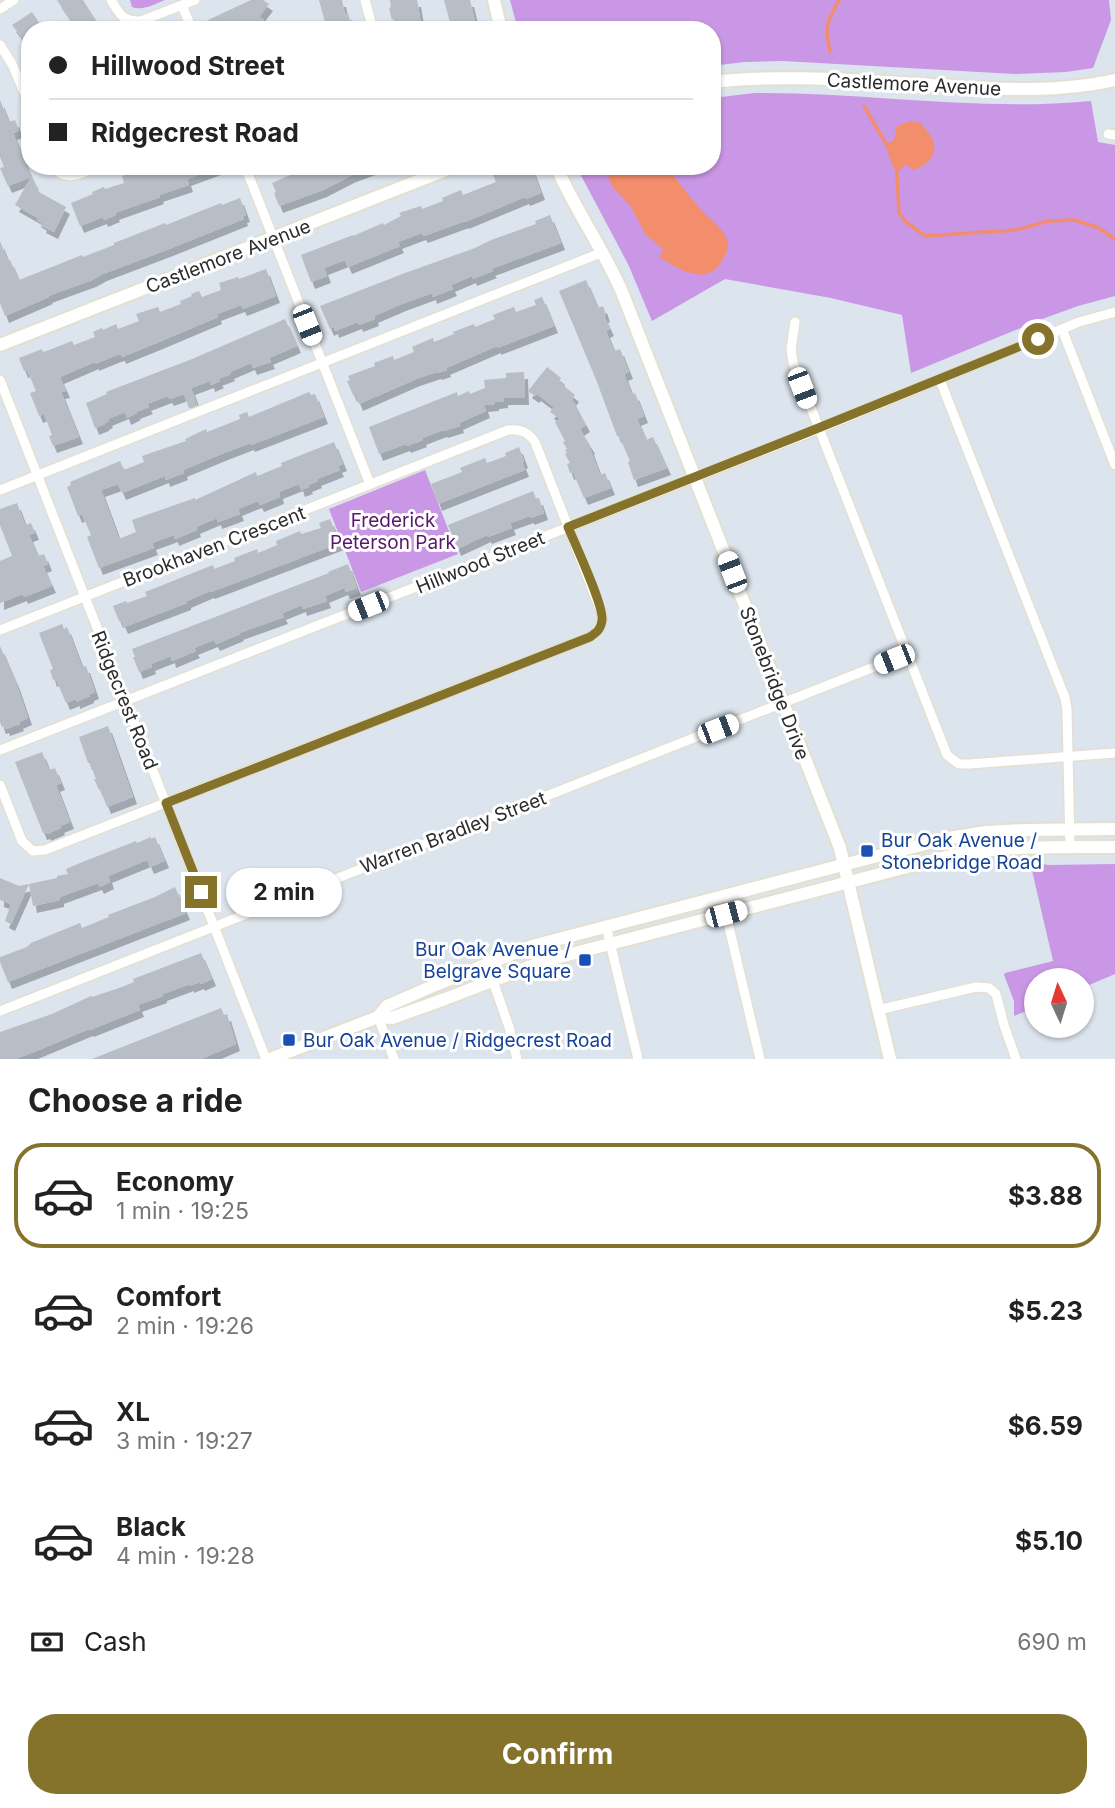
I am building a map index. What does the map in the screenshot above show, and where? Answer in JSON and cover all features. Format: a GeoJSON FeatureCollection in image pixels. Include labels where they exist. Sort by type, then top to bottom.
{"type":"FeatureCollection","features":[{"type":"Feature","properties":{"kind":"street"},"geometry":{"type":"LineString","coordinates":[[0,9],[14,0]]}},
{"type":"Feature","properties":{"kind":"street"},"geometry":{"type":"LineString","coordinates":[[111,0],[119,13],[132,21],[141,21],[195,0]]}},
{"type":"Feature","properties":{"kind":"street"},"geometry":{"type":"LineString","coordinates":[[365,0],[371,21]]}},
{"type":"Feature","properties":{"kind":"street"},"geometry":{"type":"LineString","coordinates":[[494,0],[499,21]]}},
{"type":"Feature","properties":{"kind":"street"},"geometry":{"type":"LineString","coordinates":[[182,5],[188,21]]}},
{"type":"Feature","properties":{"kind":"street"},"geometry":{"type":"LineString","coordinates":[[0,45],[21,85]]}},
{"type":"Feature","properties":{"kind":"street","name":"Castlemore Avenue"},"geometry":{"type":"LineString","coordinates":[[721,81],[782,77],[1032,90],[1072,88],[1115,80]]}},
{"type":"Feature","properties":{"kind":"street"},"geometry":{"type":"LineString","coordinates":[[248,175],[370,484]]}},
{"type":"Feature","properties":{"kind":"street","name":"Castlemore Avenue"},"geometry":{"type":"LineString","coordinates":[[0,345],[433,175]]}},
{"type":"Feature","properties":{"kind":"street","name":"Stonebridge Drive"},"geometry":{"type":"LineString","coordinates":[[560,175],[622,292],[840,848],[890,1059]]}},
{"type":"Feature","properties":{"kind":"street"},"geometry":{"type":"LineString","coordinates":[[0,490],[603,252]]}},
{"type":"Feature","properties":{"kind":"street","name":"Hillwood Street"},"geometry":{"type":"LineString","coordinates":[[0,750],[940,380],[1062,329],[1115,312]]}},
{"type":"Feature","properties":{"kind":"street"},"geometry":{"type":"LineString","coordinates":[[795,322],[791,356],[944,750],[951,759],[960,764],[1115,753]]}},
{"type":"Feature","properties":{"kind":"street"},"geometry":{"type":"LineString","coordinates":[[1062,329],[1115,465]]}},
{"type":"Feature","properties":{"kind":"street","name":"Ridgecrest Road"},"geometry":{"type":"LineString","coordinates":[[0,380],[268,1059]]}},
{"type":"Feature","properties":{"kind":"street"},"geometry":{"type":"LineString","coordinates":[[940,380],[1065,698],[1070,847]]}},
{"type":"Feature","properties":{"kind":"street","name":"Brookhaven Crescent"},"geometry":{"type":"LineString","coordinates":[[0,630],[508,430],[524,431],[536,442],[568,527]]}},
{"type":"Feature","properties":{"kind":"street"},"geometry":{"type":"LineString","coordinates":[[0,785],[22,841],[33,851],[45,850],[590,637],[598,630],[602,614],[568,527]]}},
{"type":"Feature","properties":{"kind":"street","name":"Warren Bradley Street"},"geometry":{"type":"LineString","coordinates":[[0,1011],[907,654]]}},
{"type":"Feature","properties":{"kind":"street"},"geometry":{"type":"LineString","coordinates":[[378,1017],[387,1006],[541,944],[844,865],[965,835],[1004,831],[1115,829]]}},
{"type":"Feature","properties":{"kind":"street"},"geometry":{"type":"LineString","coordinates":[[268,1059],[378,1017],[392,1018],[544,961],[848,882],[967,853],[1012,848],[1115,846]]}},
{"type":"Feature","properties":{"kind":"street"},"geometry":{"type":"LineString","coordinates":[[726,914],[760,1059]]}},
{"type":"Feature","properties":{"kind":"street"},"geometry":{"type":"LineString","coordinates":[[606,926],[638,1059]]}},
{"type":"Feature","properties":{"kind":"street"},"geometry":{"type":"LineString","coordinates":[[493,981],[517,1059]]}},
{"type":"Feature","properties":{"kind":"street"},"geometry":{"type":"LineString","coordinates":[[878,1010],[976,987],[989,988],[999,1000],[1004,1025],[1016,1059]]}},
{"type":"Feature","properties":{"kind":"street"},"geometry":{"type":"LineString","coordinates":[[378,1017],[394,1059]]}},
{"type":"Feature","properties":{"kind":"green space"},"geometry":{"type":"Polygon","coordinates":[[[130,0],[165,0],[140,8],[132,7],[130,0]]]}},
{"type":"Feature","properties":{"kind":"green space"},"geometry":{"type":"Polygon","coordinates":[[[510,0],[1109,0],[1111,20],[1093,68],[1015,74],[783,61],[721,65],[721,21],[516,21],[510,0]]]}},
{"type":"Feature","properties":{"kind":"green space"},"geometry":{"type":"Polygon","coordinates":[[[755,93],[1007,104],[1091,101],[1098,142],[1115,145],[1115,296],[1045,318],[911,373],[902,315],[831,298],[725,279],[652,321],[628,264],[581,175],[721,175],[721,97],[755,93]]]}},
{"type":"Feature","properties":{"kind":"green space","name":"Frederick Peterson Park"},"geometry":{"type":"Polygon","coordinates":[[[425,470],[458,554],[361,592],[329,509],[425,470]]]}},
{"type":"Feature","properties":{"kind":"green space"},"geometry":{"type":"Polygon","coordinates":[[[1030,862],[1048,865],[1115,864],[1115,974],[1094,983],[1094,968],[1025,968],[1053,961],[1030,862]]]}},
{"type":"Feature","properties":{"kind":"green space"},"geometry":{"type":"Polygon","coordinates":[[[1024,968],[1024,1012],[1014,1016],[1014,1001],[1005,973],[1024,968]]]}},
{"type":"Feature","properties":{"kind":"shaded area"},"geometry":{"type":"Polygon","coordinates":[[[910,121],[921,123],[929,133],[934,144],[934,153],[929,161],[921,166],[913,170],[905,164],[897,174],[886,144],[894,140],[897,126],[910,121]]]}},
{"type":"Feature","properties":{"kind":"shaded area"},"geometry":{"type":"Polygon","coordinates":[[[608,175],[673,175],[726,238],[728,248],[721,263],[707,274],[699,275],[682,270],[659,257],[662,248],[645,234],[631,207],[611,185],[608,175]]]}},
{"type":"Feature","properties":{"kind":"building"},"geometry":{"type":"Polygon","coordinates":[[[57,0],[83,0],[96,21],[71,21],[57,0]]]}},
{"type":"Feature","properties":{"kind":"building"},"geometry":{"type":"Polygon","coordinates":[[[251,0],[263,0],[269,4],[259,17],[264,20],[262,21],[208,20],[251,0]]]}},
{"type":"Feature","properties":{"kind":"building"},"geometry":{"type":"Polygon","coordinates":[[[319,0],[342,0],[345,14],[348,13],[350,21],[325,21],[319,0]]]}},
{"type":"Feature","properties":{"kind":"building"},"geometry":{"type":"Polygon","coordinates":[[[390,0],[417,0],[420,21],[392,20],[390,0]]]}},
{"type":"Feature","properties":{"kind":"building"},"geometry":{"type":"Polygon","coordinates":[[[444,0],[470,0],[475,21],[450,21],[444,0]]]}},
{"type":"Feature","properties":{"kind":"building"},"geometry":{"type":"Polygon","coordinates":[[[32,12],[38,21],[21,21],[21,36],[12,25],[32,12]]]}},
{"type":"Feature","properties":{"kind":"building"},"geometry":{"type":"Polygon","coordinates":[[[0,100],[9,122],[15,120],[19,131],[13,133],[21,152],[21,175],[31,175],[39,188],[37,191],[66,207],[54,232],[42,226],[38,218],[15,205],[31,177],[8,186],[0,168],[4,167],[0,157],[0,100]]]}},
{"type":"Feature","properties":{"kind":"building"},"geometry":{"type":"Polygon","coordinates":[[[198,175],[187,179],[189,185],[115,213],[116,215],[104,220],[103,217],[80,226],[71,203],[104,187],[105,189],[124,183],[122,176],[198,175]]]}},
{"type":"Feature","properties":{"kind":"building"},"geometry":{"type":"Polygon","coordinates":[[[290,175],[353,175],[323,190],[279,206],[272,183],[290,175]]]}},
{"type":"Feature","properties":{"kind":"building"},"geometry":{"type":"Polygon","coordinates":[[[493,175],[534,175],[541,193],[465,222],[398,242],[400,246],[348,267],[345,260],[324,268],[327,276],[311,282],[301,255],[383,223],[384,225],[401,216],[399,213],[421,206],[422,209],[461,190],[463,195],[496,182],[493,175]]]}},
{"type":"Feature","properties":{"kind":"building"},"geometry":{"type":"Polygon","coordinates":[[[240,198],[246,215],[243,216],[244,219],[48,296],[5,316],[0,303],[0,241],[19,280],[165,223],[166,225],[240,198]]]}},
{"type":"Feature","properties":{"kind":"building"},"geometry":{"type":"Polygon","coordinates":[[[550,215],[561,243],[491,269],[493,271],[473,279],[472,276],[451,285],[453,289],[433,297],[432,293],[402,304],[359,325],[358,322],[335,331],[334,327],[330,329],[320,306],[536,224],[535,221],[550,215]]]}},
{"type":"Feature","properties":{"kind":"building"},"geometry":{"type":"Polygon","coordinates":[[[266,269],[276,296],[243,309],[241,305],[217,314],[218,317],[122,357],[121,354],[95,362],[60,377],[66,391],[61,392],[79,437],[53,446],[44,414],[39,416],[30,393],[36,391],[19,358],[72,341],[74,345],[95,337],[93,332],[102,328],[103,330],[116,324],[118,329],[139,321],[136,314],[158,307],[160,312],[181,304],[180,301],[192,296],[191,294],[199,291],[202,297],[221,290],[219,283],[266,269]]]}},
{"type":"Feature","properties":{"kind":"building"},"geometry":{"type":"Polygon","coordinates":[[[586,280],[598,308],[603,306],[610,329],[606,331],[614,351],[620,349],[629,372],[624,374],[644,416],[637,419],[646,440],[653,437],[667,468],[634,480],[628,462],[630,461],[617,436],[559,291],[586,280]]]}},
{"type":"Feature","properties":{"kind":"building"},"geometry":{"type":"Polygon","coordinates":[[[542,297],[554,326],[497,346],[446,368],[447,370],[416,379],[359,404],[355,394],[353,395],[347,381],[350,380],[348,376],[393,356],[394,360],[414,352],[412,347],[433,338],[434,342],[474,324],[475,327],[495,319],[493,315],[514,307],[516,312],[536,305],[534,300],[542,297]]]}},
{"type":"Feature","properties":{"kind":"building"},"geometry":{"type":"Polygon","coordinates":[[[285,319],[297,346],[269,358],[271,362],[253,368],[251,363],[230,372],[231,374],[211,385],[210,381],[191,388],[197,405],[189,408],[184,394],[170,399],[168,396],[147,404],[149,407],[127,418],[125,412],[95,428],[86,403],[107,394],[106,392],[285,319]]]}},
{"type":"Feature","properties":{"kind":"building"},"geometry":{"type":"Polygon","coordinates":[[[547,367],[561,378],[559,382],[575,395],[572,399],[586,425],[580,429],[591,447],[600,475],[605,473],[611,488],[584,498],[573,472],[570,473],[567,464],[570,463],[565,454],[567,449],[563,442],[565,441],[555,422],[560,419],[550,412],[554,407],[537,394],[535,396],[528,391],[547,367]]]}},
{"type":"Feature","properties":{"kind":"building"},"geometry":{"type":"Polygon","coordinates":[[[524,372],[525,398],[504,398],[504,401],[484,405],[486,411],[459,423],[460,426],[379,454],[369,427],[457,392],[458,396],[485,388],[484,380],[506,378],[506,373],[524,372]]]}},
{"type":"Feature","properties":{"kind":"building"},"geometry":{"type":"Polygon","coordinates":[[[309,392],[311,395],[315,394],[324,417],[224,453],[166,480],[165,476],[122,493],[118,484],[101,490],[119,539],[136,532],[132,520],[195,500],[256,472],[257,476],[282,466],[281,463],[334,442],[343,464],[338,466],[340,470],[317,479],[318,481],[308,485],[309,487],[301,490],[299,484],[279,492],[280,497],[260,505],[258,501],[238,509],[240,514],[218,522],[217,518],[196,527],[197,530],[175,539],[174,535],[152,543],[154,548],[99,568],[87,537],[91,535],[82,514],[78,516],[67,487],[71,485],[70,482],[120,461],[124,470],[144,462],[142,456],[186,441],[185,439],[206,429],[207,432],[240,419],[239,415],[247,412],[249,417],[309,392]]]}},
{"type":"Feature","properties":{"kind":"building"},"geometry":{"type":"Polygon","coordinates":[[[519,447],[525,470],[438,504],[431,484],[462,472],[460,468],[485,458],[487,463],[506,456],[505,453],[519,447]]]}},
{"type":"Feature","properties":{"kind":"building"},"geometry":{"type":"Polygon","coordinates":[[[533,491],[536,499],[539,498],[544,513],[510,523],[512,528],[488,537],[487,535],[457,549],[448,525],[533,491]]]}},
{"type":"Feature","properties":{"kind":"building"},"geometry":{"type":"Polygon","coordinates":[[[17,503],[25,525],[31,523],[35,533],[29,535],[38,556],[44,554],[48,564],[43,566],[52,586],[0,603],[0,561],[12,556],[0,525],[0,509],[17,503]]]}},
{"type":"Feature","properties":{"kind":"building"},"geometry":{"type":"Polygon","coordinates":[[[330,519],[340,543],[210,591],[187,603],[124,627],[121,620],[119,621],[113,606],[147,596],[145,592],[213,565],[214,569],[257,549],[258,553],[277,545],[276,541],[300,531],[301,534],[321,528],[319,523],[330,519]]]}},
{"type":"Feature","properties":{"kind":"building"},"geometry":{"type":"Polygon","coordinates":[[[348,564],[357,588],[346,592],[344,588],[325,596],[327,601],[303,609],[302,605],[282,613],[284,617],[216,644],[214,640],[172,661],[171,656],[139,672],[132,649],[348,564]]]}},
{"type":"Feature","properties":{"kind":"building"},"geometry":{"type":"Polygon","coordinates":[[[62,624],[64,629],[67,627],[82,667],[86,666],[95,692],[76,702],[76,699],[66,703],[56,679],[53,680],[50,670],[53,669],[39,633],[62,624]]]}},
{"type":"Feature","properties":{"kind":"building"},"geometry":{"type":"Polygon","coordinates":[[[0,646],[28,718],[6,729],[0,722],[0,646]]]}},
{"type":"Feature","properties":{"kind":"building"},"geometry":{"type":"Polygon","coordinates":[[[108,726],[133,797],[107,807],[79,737],[108,726]]]}},
{"type":"Feature","properties":{"kind":"building"},"geometry":{"type":"Polygon","coordinates":[[[42,752],[49,770],[55,768],[61,783],[56,785],[70,822],[47,834],[43,833],[15,762],[42,752]]]}},
{"type":"Feature","properties":{"kind":"building"},"geometry":{"type":"Polygon","coordinates":[[[155,837],[165,861],[150,867],[147,860],[108,876],[110,882],[100,887],[98,883],[60,897],[60,900],[33,906],[29,884],[68,874],[66,869],[155,837]]]}},
{"type":"Feature","properties":{"kind":"building"},"geometry":{"type":"Polygon","coordinates":[[[0,878],[19,886],[29,884],[11,924],[5,921],[11,904],[0,900],[0,878]]]}},
{"type":"Feature","properties":{"kind":"building"},"geometry":{"type":"Polygon","coordinates":[[[175,887],[186,913],[8,982],[0,957],[80,923],[82,928],[175,887]]]}},
{"type":"Feature","properties":{"kind":"building"},"geometry":{"type":"Polygon","coordinates":[[[201,953],[212,979],[163,994],[138,1005],[140,1010],[34,1052],[15,1059],[0,1059],[0,1032],[52,1014],[91,996],[122,987],[134,982],[133,979],[201,953]]]}},
{"type":"Feature","properties":{"kind":"building"},"geometry":{"type":"Polygon","coordinates":[[[221,1008],[224,1015],[227,1014],[236,1044],[201,1059],[92,1059],[221,1008]]]}},
{"type":"Feature","properties":{"kind":"waterway"},"geometry":{"type":"LineString","coordinates":[[830,51],[828,24],[839,0]]}},
{"type":"Feature","properties":{"kind":"waterway"},"geometry":{"type":"LineString","coordinates":[[864,106],[886,144]]}},
{"type":"Feature","properties":{"kind":"waterway"},"geometry":{"type":"LineString","coordinates":[[897,174],[899,213],[906,222],[925,236],[1015,230],[1049,221],[1074,220],[1097,227],[1115,239]]}},
{"type":"Feature","properties":{"kind":"place","name":"Bur Oak Avenue / Stonebridge Road"},"geometry":{"type":"Point","coordinates":[867,851]}},
{"type":"Feature","properties":{"kind":"place","name":"Bur Oak Avenue / Belgrave Square"},"geometry":{"type":"Point","coordinates":[585,960]}},
{"type":"Feature","properties":{"kind":"place","name":"Bur Oak Avenue / Ridgecrest Road"},"geometry":{"type":"Point","coordinates":[289,1040]}},
{"type":"Feature","properties":{"kind":"route"},"geometry":{"type":"LineString","coordinates":[[201,892],[166,803],[590,637],[598,630],[602,622],[600,607],[568,527],[1038,339]]}}]}
